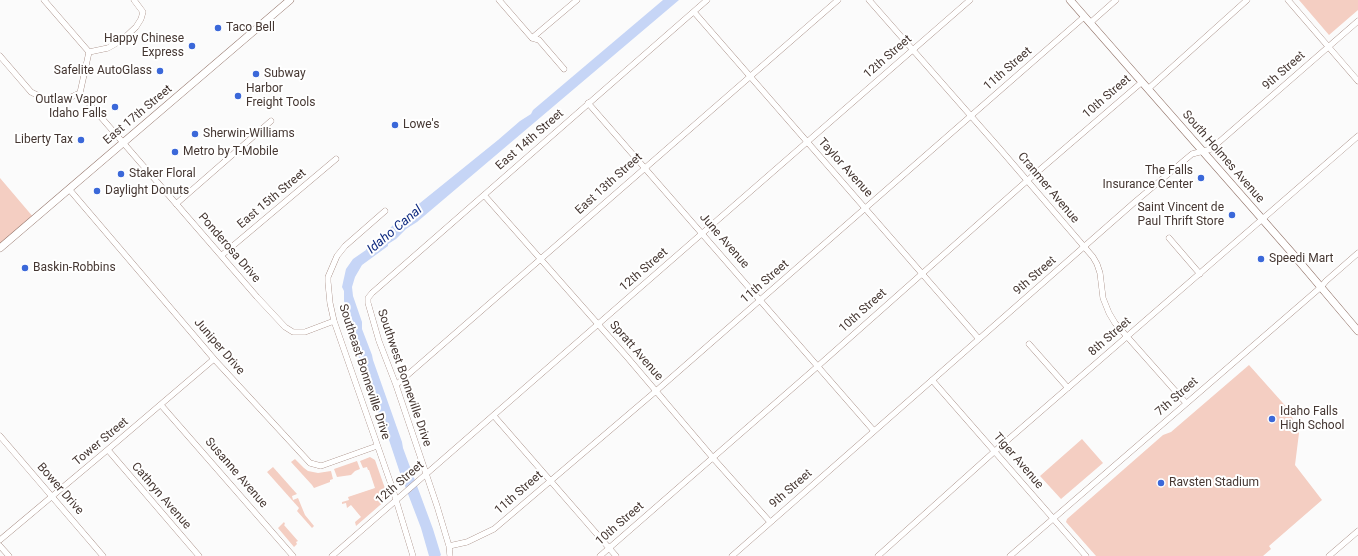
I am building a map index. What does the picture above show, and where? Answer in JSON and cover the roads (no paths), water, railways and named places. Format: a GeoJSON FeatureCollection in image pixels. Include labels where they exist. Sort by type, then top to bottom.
{"type":"FeatureCollection","features":[{"type":"Feature","properties":{"kind":"main road","name":"East 17th Street"},"geometry":{"type":"LineString","coordinates":[[0,248],[290,0]]}},
{"type":"Feature","properties":{"kind":"main road","name":"South Holmes Avenue"},"geometry":{"type":"LineString","coordinates":[[1070,0],[1358,330]]}},
{"type":"Feature","properties":{"kind":"street"},"geometry":{"type":"LineString","coordinates":[[44,0],[89,52]]}},
{"type":"Feature","properties":{"kind":"street"},"geometry":{"type":"LineString","coordinates":[[89,52],[108,48],[122,40],[136,27],[143,12],[134,0]]}},
{"type":"Feature","properties":{"kind":"street"},"geometry":{"type":"LineString","coordinates":[[499,0],[532,38],[539,40],[564,69]]}},
{"type":"Feature","properties":{"kind":"street"},"geometry":{"type":"LineString","coordinates":[[532,38],[576,0]]}},
{"type":"Feature","properties":{"kind":"street","name":"East 14th Street"},"geometry":{"type":"LineString","coordinates":[[368,298],[588,103],[707,0]]}},
{"type":"Feature","properties":{"kind":"street","name":"East 13th Street"},"geometry":{"type":"LineString","coordinates":[[396,385],[838,0]]}},
{"type":"Feature","properties":{"kind":"street","name":"Cranmer Avenue"},"geometry":{"type":"LineString","coordinates":[[869,0],[1027,181],[1097,264],[1100,273],[1103,298],[1108,313],[1186,403]]}},
{"type":"Feature","properties":{"kind":"street","name":"12th Street"},"geometry":{"type":"LineString","coordinates":[[332,556],[970,0]]}},
{"type":"Feature","properties":{"kind":"street"},"geometry":{"type":"LineString","coordinates":[[1090,23],[1116,0]]}},
{"type":"Feature","properties":{"kind":"street","name":"10th Street"},"geometry":{"type":"LineString","coordinates":[[1148,89],[1247,0]]}},
{"type":"Feature","properties":{"kind":"street"},"geometry":{"type":"LineString","coordinates":[[1288,0],[1358,81]]}},
{"type":"Feature","properties":{"kind":"street","name":"Taylor Avenue"},"geometry":{"type":"LineString","coordinates":[[694,12],[979,339]]}},
{"type":"Feature","properties":{"kind":"street","name":"11th Street"},"geometry":{"type":"LineString","coordinates":[[449,546],[467,542],[494,529],[761,300],[1084,17]]}},
{"type":"Feature","properties":{"kind":"street","name":"9th Street"},"geometry":{"type":"LineString","coordinates":[[732,556],[1136,201],[1192,154],[1211,149],[1358,21]]}},
{"type":"Feature","properties":{"kind":"street"},"geometry":{"type":"LineString","coordinates":[[0,56],[31,92],[43,98],[52,100],[70,98],[80,92],[89,52]]}},
{"type":"Feature","properties":{"kind":"street","name":"10th Street"},"geometry":{"type":"LineString","coordinates":[[600,556],[1142,82]]}},
{"type":"Feature","properties":{"kind":"street","name":"Ponderosa Drive"},"geometry":{"type":"LineString","coordinates":[[80,92],[257,297],[286,327],[293,332],[304,332],[334,321]]}},
{"type":"Feature","properties":{"kind":"street","name":"June Avenue"},"geometry":{"type":"LineString","coordinates":[[588,103],[874,431]]}},
{"type":"Feature","properties":{"kind":"street"},"geometry":{"type":"LineString","coordinates":[[176,204],[271,121]]}},
{"type":"Feature","properties":{"kind":"street","name":"8th Street"},"geometry":{"type":"LineString","coordinates":[[878,556],[995,451],[1358,136]]}},
{"type":"Feature","properties":{"kind":"street","name":"East 15th Street"},"geometry":{"type":"LineString","coordinates":[[222,255],[336,159]]}},
{"type":"Feature","properties":{"kind":"street","name":"Juniper Drive"},"geometry":{"type":"LineString","coordinates":[[69,189],[214,359],[310,463],[321,466],[377,446]]}},
{"type":"Feature","properties":{"kind":"street","name":"Spratt Avenue"},"geometry":{"type":"LineString","coordinates":[[484,195],[770,522]]}},
{"type":"Feature","properties":{"kind":"street","name":"Southeast Bonneville Drive"},"geometry":{"type":"LineString","coordinates":[[385,211],[345,246],[337,256],[332,266],[328,277],[328,282],[334,321],[414,556]]}},
{"type":"Feature","properties":{"kind":"street"},"geometry":{"type":"LineString","coordinates":[[1169,238],[1200,274]]}},
{"type":"Feature","properties":{"kind":"street","name":"7th Street"},"geometry":{"type":"LineString","coordinates":[[1010,556],[1321,287],[1358,253]]}},
{"type":"Feature","properties":{"kind":"street","name":"Southwest Bonneville Drive"},"geometry":{"type":"LineString","coordinates":[[368,298],[368,303],[379,341],[396,385],[426,475],[449,546],[450,556]]}},
{"type":"Feature","properties":{"kind":"street"},"geometry":{"type":"LineString","coordinates":[[1029,344],[1068,388]]}},
{"type":"Feature","properties":{"kind":"street","name":"Tower Street"},"geometry":{"type":"LineString","coordinates":[[0,540],[53,497],[214,359]]}},
{"type":"Feature","properties":{"kind":"street","name":"Tiger Avenue"},"geometry":{"type":"LineString","coordinates":[[932,380],[1086,556]]}},
{"type":"Feature","properties":{"kind":"street","name":"Susanne Avenue"},"geometry":{"type":"LineString","coordinates":[[161,405],[293,556]]}},
{"type":"Feature","properties":{"kind":"street"},"geometry":{"type":"LineString","coordinates":[[494,416],[616,556]]}},
{"type":"Feature","properties":{"kind":"street","name":"Bower Drive"},"geometry":{"type":"LineString","coordinates":[[0,436],[103,556]]}},
{"type":"Feature","properties":{"kind":"street","name":"Cathryn Avenue"},"geometry":{"type":"LineString","coordinates":[[108,450],[199,556]]}},
{"type":"Feature","properties":{"kind":"street"},"geometry":{"type":"LineString","coordinates":[[1329,556],[1358,530]]}},
{"type":"Feature","properties":{"kind":"street"},"geometry":{"type":"LineString","coordinates":[[0,546],[9,556]]}},
{"type":"Feature","properties":{"kind":"water","name":"Idaho Canal"},"geometry":{"type":"Polygon","coordinates":[[[663,0],[679,0],[417,222],[406,229],[396,239],[388,244],[388,246],[362,265],[355,277],[352,287],[353,296],[362,322],[362,329],[441,555],[429,556],[421,528],[384,425],[380,418],[363,366],[364,364],[359,358],[344,301],[344,291],[342,287],[346,269],[353,259],[366,250],[368,246],[377,242],[394,224],[520,121],[531,114],[533,110],[663,0]]]}},
{"type":"Feature","properties":{"kind":"place","name":"Taco Bell"},"geometry":{"type":"Point","coordinates":[218,28]}},
{"type":"Feature","properties":{"kind":"place","name":"Happy Chinese Express"},"geometry":{"type":"Point","coordinates":[192,46]}},
{"type":"Feature","properties":{"kind":"place","name":"Safelite AutoGlass"},"geometry":{"type":"Point","coordinates":[160,71]}},
{"type":"Feature","properties":{"kind":"place","name":"Subway"},"geometry":{"type":"Point","coordinates":[256,74]}},
{"type":"Feature","properties":{"kind":"place","name":"Harbor Freight Tools"},"geometry":{"type":"Point","coordinates":[238,96]}},
{"type":"Feature","properties":{"kind":"place","name":"Outlaw Vapor Idaho Falls"},"geometry":{"type":"Point","coordinates":[115,107]}},
{"type":"Feature","properties":{"kind":"place","name":"Lowe's"},"geometry":{"type":"Point","coordinates":[395,125]}},
{"type":"Feature","properties":{"kind":"place","name":"Sherwin-Williams"},"geometry":{"type":"Point","coordinates":[195,134]}},
{"type":"Feature","properties":{"kind":"place","name":"Liberty Tax"},"geometry":{"type":"Point","coordinates":[81,140]}},
{"type":"Feature","properties":{"kind":"place","name":"Metro by T-Mobile"},"geometry":{"type":"Point","coordinates":[175,152]}},
{"type":"Feature","properties":{"kind":"place","name":"Staker Floral"},"geometry":{"type":"Point","coordinates":[121,174]}},
{"type":"Feature","properties":{"kind":"place","name":"The Falls Insurance Center"},"geometry":{"type":"Point","coordinates":[1201,178]}},
{"type":"Feature","properties":{"kind":"place","name":"Daylight Donuts"},"geometry":{"type":"Point","coordinates":[97,191]}},
{"type":"Feature","properties":{"kind":"place","name":"Saint Vincent de Paul Thrift Store"},"geometry":{"type":"Point","coordinates":[1232,215]}},
{"type":"Feature","properties":{"kind":"place","name":"Speedi Mart"},"geometry":{"type":"Point","coordinates":[1261,259]}},
{"type":"Feature","properties":{"kind":"place","name":"Baskin-Robbins"},"geometry":{"type":"Point","coordinates":[25,268]}},
{"type":"Feature","properties":{"kind":"place","name":"Idaho Falls High School"},"geometry":{"type":"Point","coordinates":[1272,419]}},
{"type":"Feature","properties":{"kind":"place","name":"Ravsten Stadium"},"geometry":{"type":"Point","coordinates":[1161,483]}}]}
